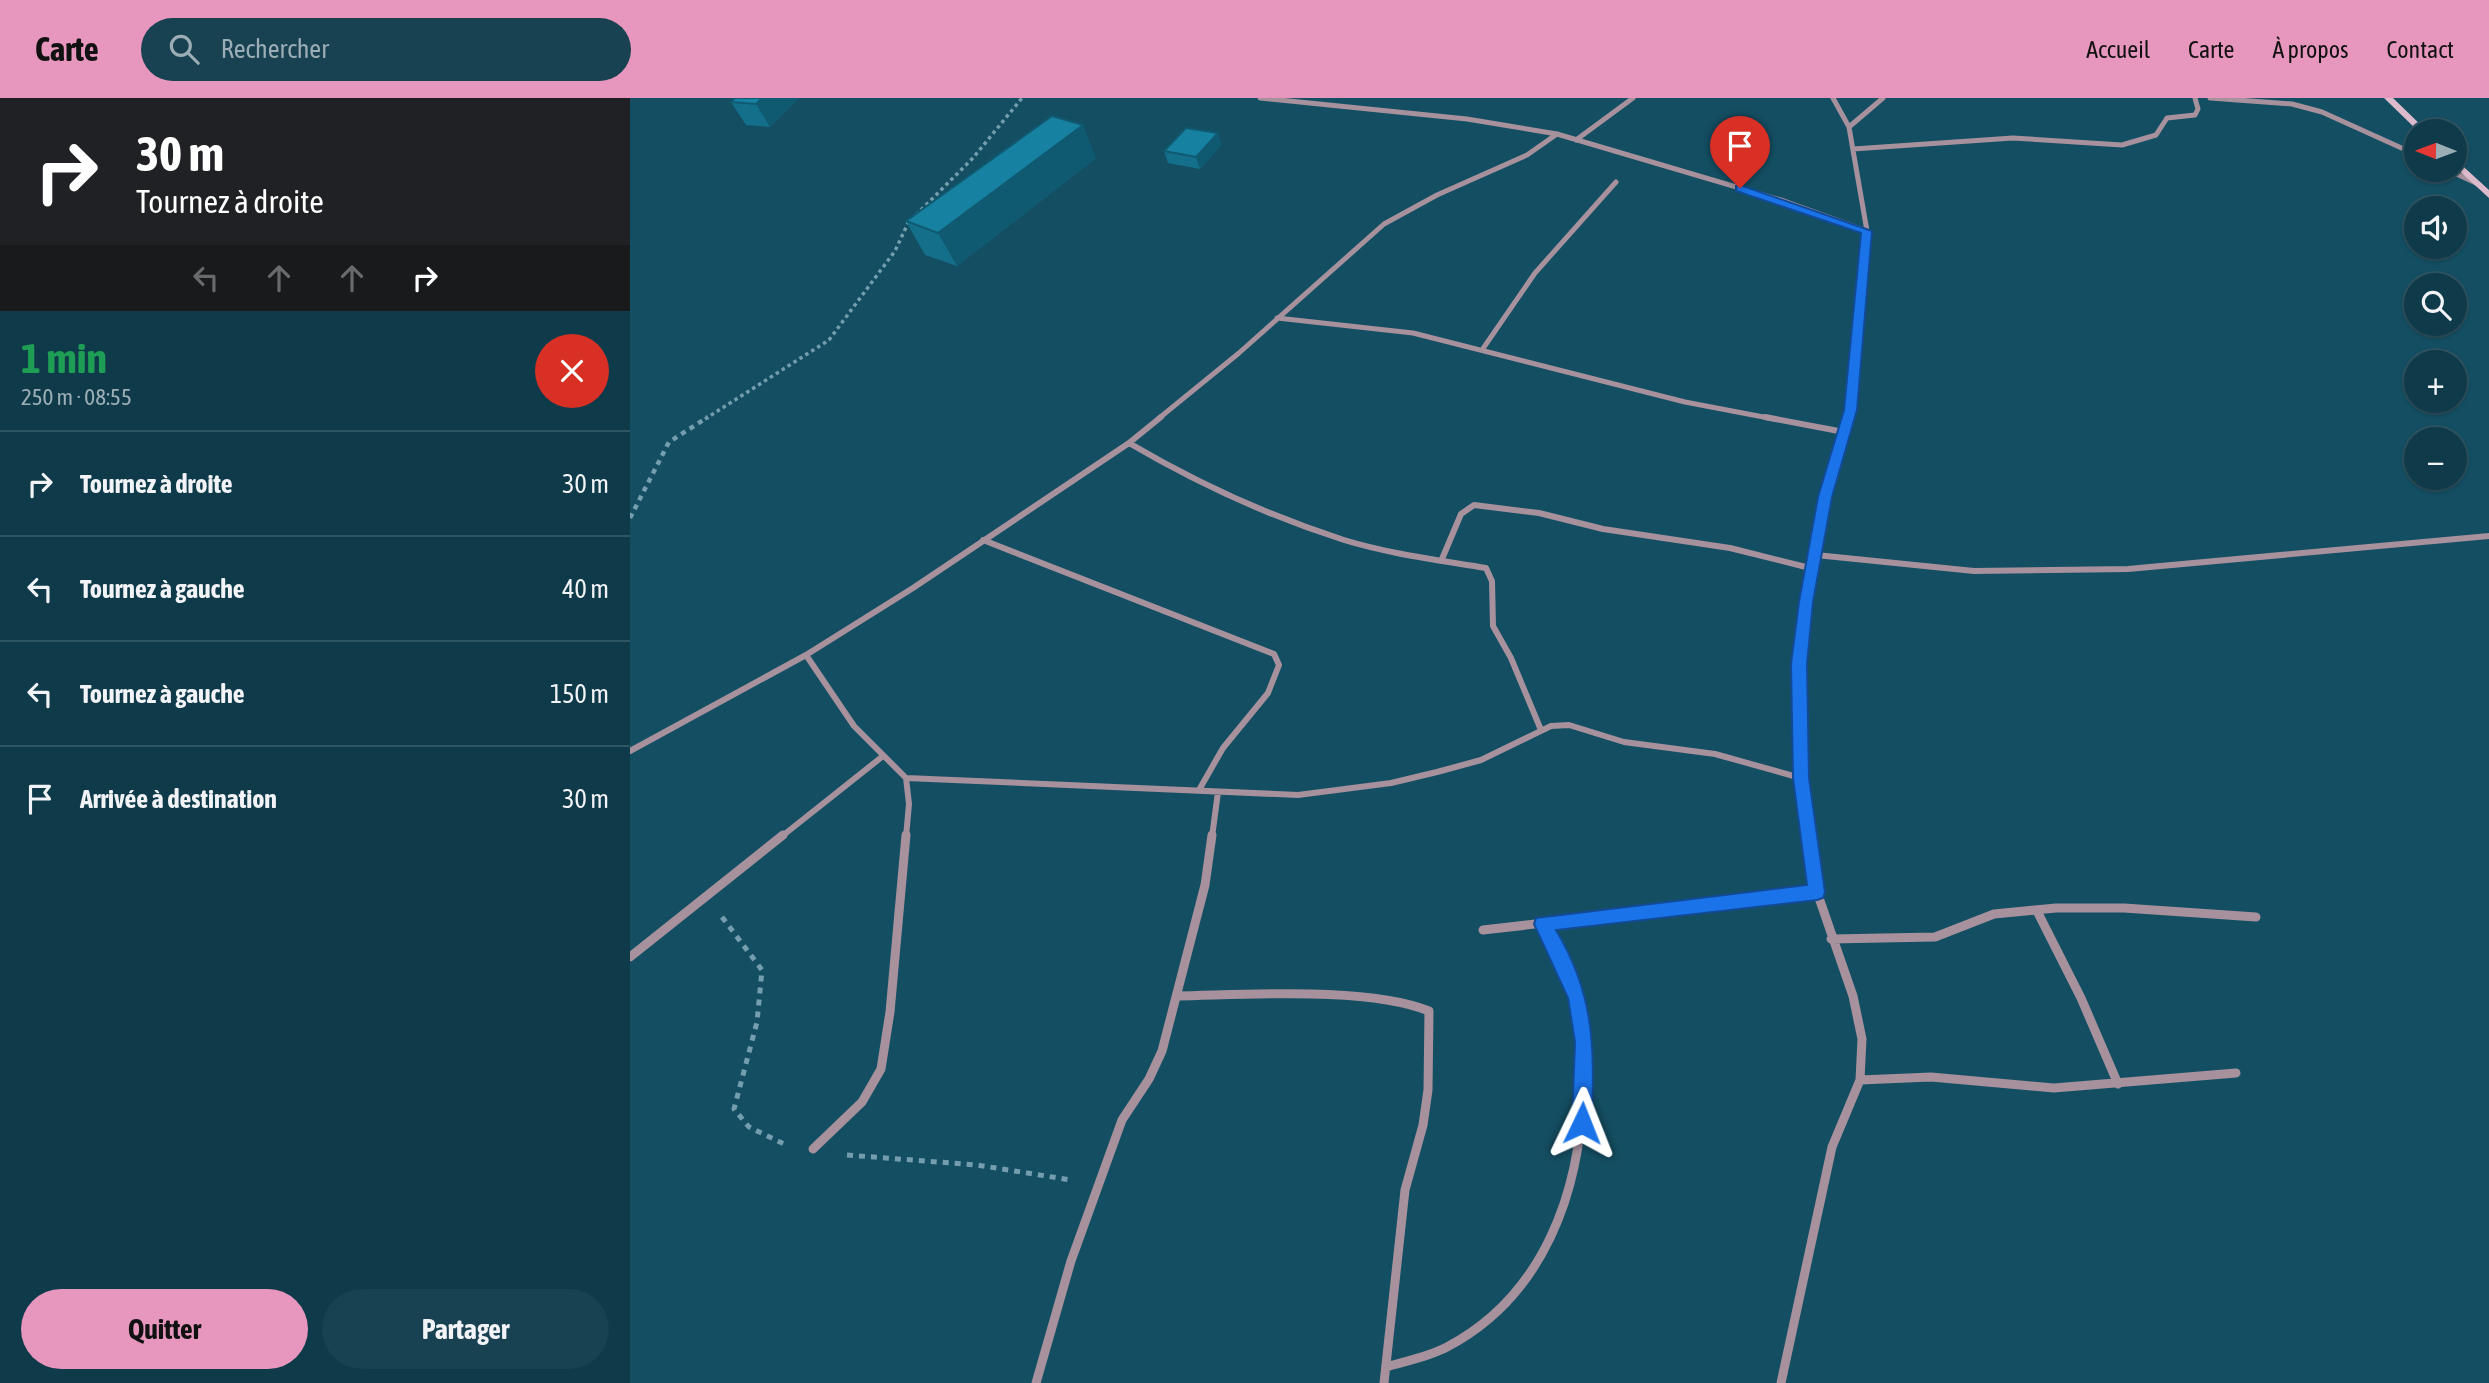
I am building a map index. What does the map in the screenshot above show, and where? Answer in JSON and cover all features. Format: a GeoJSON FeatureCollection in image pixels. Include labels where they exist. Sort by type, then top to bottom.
{"type":"FeatureCollection","features":[{"type":"Feature","properties":{"kind":"street"},"geometry":{"type":"LineString","coordinates":[[1260,98],[1303,100],[1467,119],[1557,134],[1784,201],[1867,231]]}},
{"type":"Feature","properties":{"kind":"street"},"geometry":{"type":"LineString","coordinates":[[1576,140],[1633,98]]}},
{"type":"Feature","properties":{"kind":"street"},"geometry":{"type":"LineString","coordinates":[[1781,1383],[1832,1147],[1860,1080],[1862,1039],[1853,996],[1831,939],[1817,892],[1801,778],[1799,664],[1806,602],[1825,497],[1844,432],[1854,384],[1856,327],[1867,231],[1849,127],[1833,98]]}},
{"type":"Feature","properties":{"kind":"street"},"geometry":{"type":"LineString","coordinates":[[1849,127],[1883,98]]}},
{"type":"Feature","properties":{"kind":"street"},"geometry":{"type":"LineString","coordinates":[[1853,149],[2017,138],[2110,144],[2144,141],[2156,135],[2160,121],[2166,117],[2195,115],[2198,110],[2194,98]]}},
{"type":"Feature","properties":{"kind":"street"},"geometry":{"type":"LineString","coordinates":[[2210,98],[2292,104],[2322,112],[2404,149]]}},
{"type":"Feature","properties":{"kind":"street"},"geometry":{"type":"LineString","coordinates":[[2388,98],[2410,119]]}},
{"type":"Feature","properties":{"kind":"street"},"geometry":{"type":"LineString","coordinates":[[630,751],[806,655],[1129,443],[1384,224],[1437,195],[1527,155],[1557,134]]}},
{"type":"Feature","properties":{"kind":"street"},"geometry":{"type":"LineString","coordinates":[[2468,175],[2489,195]]}},
{"type":"Feature","properties":{"kind":"street"},"geometry":{"type":"LineString","coordinates":[[2468,179],[2476,183]]}},
{"type":"Feature","properties":{"kind":"street"},"geometry":{"type":"LineString","coordinates":[[1482,350],[1535,273],[1616,182]]}},
{"type":"Feature","properties":{"kind":"street"},"geometry":{"type":"LineString","coordinates":[[1277,318],[1413,333],[1548,370],[1661,394],[1709,408],[1844,432]]}},
{"type":"Feature","properties":{"kind":"street"},"geometry":{"type":"LineString","coordinates":[[1129,443],[1168,466],[1267,513],[1345,540],[1400,554],[1480,565],[1489,572],[1493,626],[1511,658],[1541,730]]}},
{"type":"Feature","properties":{"kind":"street"},"geometry":{"type":"LineString","coordinates":[[1442,559],[1461,514],[1474,505],[1539,513],[1603,529],[1730,548],[1814,569]]}},
{"type":"Feature","properties":{"kind":"street"},"geometry":{"type":"LineString","coordinates":[[1816,555],[1974,571],[2128,569],[2489,536]]}},
{"type":"Feature","properties":{"kind":"street"},"geometry":{"type":"LineString","coordinates":[[983,540],[1274,654],[1279,665],[1268,693],[1223,748],[1199,790]]}},
{"type":"Feature","properties":{"kind":"street"},"geometry":{"type":"LineString","coordinates":[[806,655],[854,726],[906,778],[1298,795],[1391,783],[1481,760],[1541,730],[1569,725],[1624,742],[1715,754],[1801,778]]}},
{"type":"Feature","properties":{"kind":"street"},"geometry":{"type":"LineString","coordinates":[[630,957],[883,756]]}},
{"type":"Feature","properties":{"kind":"street"},"geometry":{"type":"LineString","coordinates":[[813,1149],[862,1102],[881,1069],[890,1012],[907,832],[906,778]]}},
{"type":"Feature","properties":{"kind":"street"},"geometry":{"type":"LineString","coordinates":[[1036,1383],[1071,1261],[1122,1121],[1153,1070],[1177,996],[1205,885],[1218,792]]}},
{"type":"Feature","properties":{"kind":"street"},"geometry":{"type":"LineString","coordinates":[[1483,930],[1817,892]]}},
{"type":"Feature","properties":{"kind":"street"},"geometry":{"type":"LineString","coordinates":[[1831,939],[1935,937],[1947,935],[1977,918],[2036,911],[2085,909],[2256,917]]}},
{"type":"Feature","properties":{"kind":"street"},"geometry":{"type":"LineString","coordinates":[[2036,911],[2081,998],[2118,1084]]}},
{"type":"Feature","properties":{"kind":"street"},"geometry":{"type":"LineString","coordinates":[[1386,1367],[1433,1354],[1456,1342],[1504,1303],[1541,1260],[1556,1228],[1582,1123],[1584,1042],[1578,998],[1557,948],[1543,924]]}},
{"type":"Feature","properties":{"kind":"street"},"geometry":{"type":"LineString","coordinates":[[1177,996],[1409,1001],[1429,1011],[1428,1090],[1423,1125],[1405,1189],[1384,1383]]}},
{"type":"Feature","properties":{"kind":"street"},"geometry":{"type":"LineString","coordinates":[[1860,1080],[1931,1077],[2054,1088],[2236,1073]]}},
{"type":"Feature","properties":{"kind":"path"},"geometry":{"type":"LineString","coordinates":[[630,517],[669,442],[829,340],[895,251],[908,223],[973,158],[1021,98]]}},
{"type":"Feature","properties":{"kind":"path"},"geometry":{"type":"LineString","coordinates":[[630,500],[640,499]]}},
{"type":"Feature","properties":{"kind":"building"},"geometry":{"type":"Polygon","coordinates":[[[735,98],[762,98],[756,104],[731,102],[735,98]]]}},
{"type":"Feature","properties":{"kind":"building"},"geometry":{"type":"Polygon","coordinates":[[[1052,116],[1083,125],[938,233],[906,221],[1052,116]]]}},
{"type":"Feature","properties":{"kind":"building"},"geometry":{"type":"Polygon","coordinates":[[[1186,128],[1218,133],[1196,157],[1164,151],[1186,128]]]}},
{"type":"Feature","properties":{"kind":"route"},"geometry":{"type":"LineString","coordinates":[[1582,1123],[1584,1042],[1578,998],[1557,948],[1543,924],[1817,892],[1801,778],[1798,732],[1799,664],[1806,602],[1825,497],[1851,410],[1856,327],[1867,231],[1740,188]]}}]}
